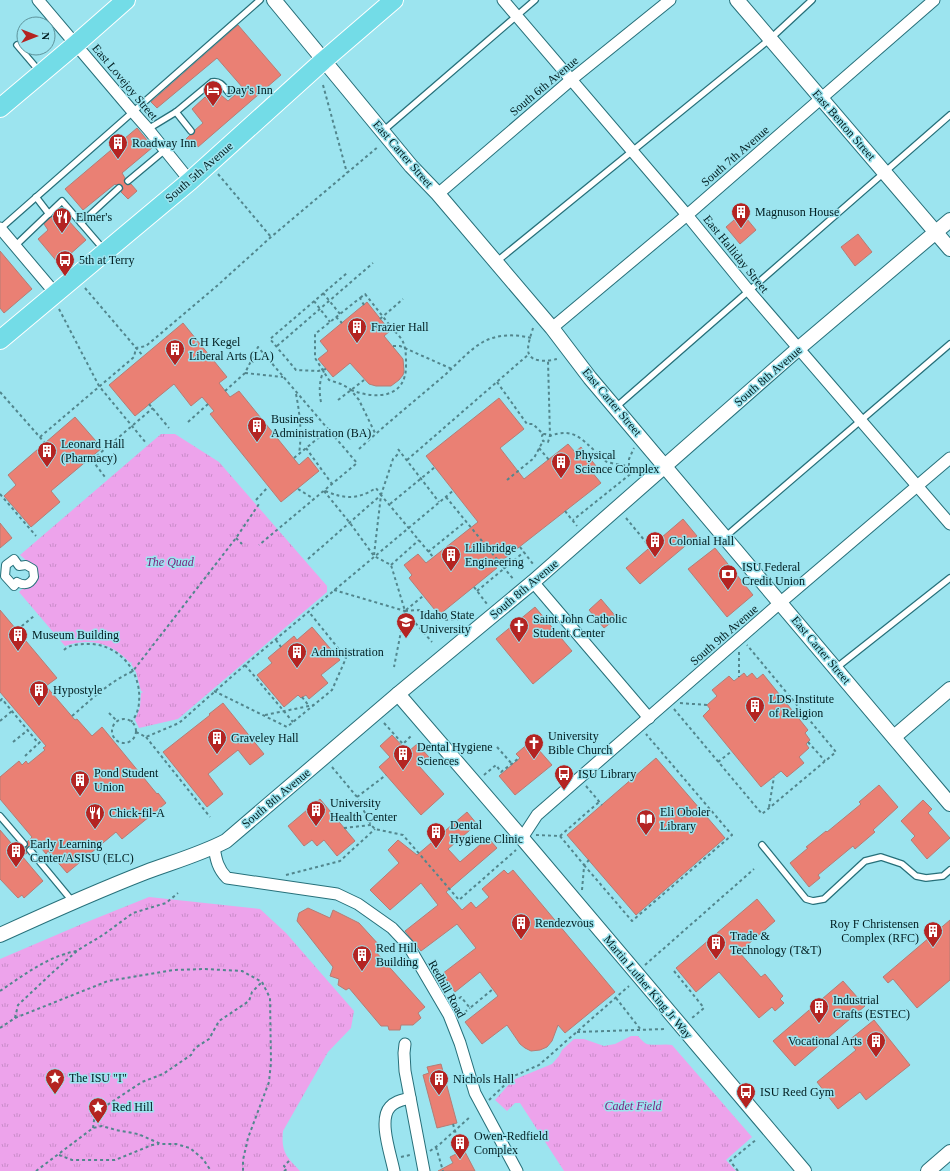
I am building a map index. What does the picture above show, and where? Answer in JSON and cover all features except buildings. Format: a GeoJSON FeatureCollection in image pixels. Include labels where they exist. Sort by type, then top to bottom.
{"type":"FeatureCollection","features":[{"type":"Feature","properties":{"kind":"main road"},"geometry":{"type":"LineString","coordinates":[[0,108],[126,0]]}},
{"type":"Feature","properties":{"kind":"main road","name":"South 5th Avenue"},"geometry":{"type":"LineString","coordinates":[[0,340],[57,301],[105,251],[190,181],[323,61],[394,0]]}},
{"type":"Feature","properties":{"kind":"street","name":"East Lovejoy Street"},"geometry":{"type":"LineString","coordinates":[[38,0],[148,129],[190,181]]}},
{"type":"Feature","properties":{"kind":"street","name":"East Carter Street"},"geometry":{"type":"LineString","coordinates":[[274,0],[411,166],[438,194],[552,328],[590,378],[781,602],[950,804]]}},
{"type":"Feature","properties":{"kind":"street","name":"East Halliday Street"},"geometry":{"type":"LineString","coordinates":[[503,0],[687,215],[749,291],[950,524]]}},
{"type":"Feature","properties":{"kind":"street","name":"South 6th Avenue"},"geometry":{"type":"LineString","coordinates":[[438,194],[572,79],[670,0]]}},
{"type":"Feature","properties":{"kind":"street","name":"East Benton Street"},"geometry":{"type":"LineString","coordinates":[[737,0],[950,249]]}},
{"type":"Feature","properties":{"kind":"street","name":"South 7th Avenue"},"geometry":{"type":"LineString","coordinates":[[552,328],[687,215],[934,0]]}},
{"type":"Feature","properties":{"kind":"street","name":"South 8th Avenue"},"geometry":{"type":"LineString","coordinates":[[0,935],[73,902],[226,841],[398,694],[533,582],[799,348],[950,220]]}},
{"type":"Feature","properties":{"kind":"street"},"geometry":{"type":"LineString","coordinates":[[0,229],[15,246],[57,301]]}},
{"type":"Feature","properties":{"kind":"street","name":"South 9th Avenue"},"geometry":{"type":"LineString","coordinates":[[525,841],[537,815],[781,602],[950,458]]}},
{"type":"Feature","properties":{"kind":"street"},"geometry":{"type":"LineString","coordinates":[[533,582],[649,718]]}},
{"type":"Feature","properties":{"kind":"street"},"geometry":{"type":"LineString","coordinates":[[894,737],[950,689]]}},
{"type":"Feature","properties":{"kind":"street","name":"Martin Luther King Jr Way"},"geometry":{"type":"LineString","coordinates":[[398,694],[525,841],[804,1171]]}},
{"type":"Feature","properties":{"kind":"street","name":"Redhill Road"},"geometry":{"type":"LineString","coordinates":[[214,847],[216,861],[221,872],[227,878],[336,894],[358,904],[374,914],[392,928],[408,945],[449,1015],[460,1043],[475,1093],[517,1171]]}},
{"type":"Feature","properties":{"kind":"street"},"geometry":{"type":"LineString","coordinates":[[405,1044],[405,1071],[424,1171]]}},
{"type":"Feature","properties":{"kind":"street"},"geometry":{"type":"LineString","coordinates":[[394,1171],[385,1129],[385,1117],[390,1107],[398,1101],[410,1098]]}},
{"type":"Feature","properties":{"kind":"street"},"geometry":{"type":"LineString","coordinates":[[928,1171],[950,1152]]}},
{"type":"Feature","properties":{"kind":"lane"},"geometry":{"type":"LineString","coordinates":[[0,229],[260,0]]}},
{"type":"Feature","properties":{"kind":"lane"},"geometry":{"type":"LineString","coordinates":[[383,131],[535,0]]}},
{"type":"Feature","properties":{"kind":"lane"},"geometry":{"type":"LineString","coordinates":[[496,262],[770,39],[812,0]]}},
{"type":"Feature","properties":{"kind":"lane"},"geometry":{"type":"LineString","coordinates":[[27,56],[42,73]]}},
{"type":"Feature","properties":{"kind":"lane"},"geometry":{"type":"LineString","coordinates":[[148,129],[176,112],[212,82],[216,81],[220,83],[229,92]]}},
{"type":"Feature","properties":{"kind":"lane"},"geometry":{"type":"LineString","coordinates":[[176,112],[192,131]]}},
{"type":"Feature","properties":{"kind":"lane"},"geometry":{"type":"LineString","coordinates":[[616,407],[950,115]]}},
{"type":"Feature","properties":{"kind":"lane"},"geometry":{"type":"LineString","coordinates":[[128,181],[165,150]]}},
{"type":"Feature","properties":{"kind":"lane"},"geometry":{"type":"LineString","coordinates":[[80,223],[119,188]]}},
{"type":"Feature","properties":{"kind":"lane"},"geometry":{"type":"LineString","coordinates":[[36,198],[49,214]]}},
{"type":"Feature","properties":{"kind":"lane"},"geometry":{"type":"LineString","coordinates":[[15,246],[62,201],[105,251]]}},
{"type":"Feature","properties":{"kind":"lane"},"geometry":{"type":"LineString","coordinates":[[724,537],[950,344]]}},
{"type":"Feature","properties":{"kind":"lane"},"geometry":{"type":"LineString","coordinates":[[836,668],[950,578]]}},
{"type":"Feature","properties":{"kind":"lane"},"geometry":{"type":"LineString","coordinates":[[0,816],[24,844]]}},
{"type":"Feature","properties":{"kind":"lane"},"geometry":{"type":"LineString","coordinates":[[762,845],[806,899],[813,901],[824,899],[865,861],[881,858],[902,864],[916,876],[926,878],[943,876],[950,870]]}},
{"type":"Feature","properties":{"kind":"lane"},"geometry":{"type":"LineString","coordinates":[[30,850],[73,902]]}},
{"type":"Feature","properties":{"kind":"path"},"geometry":{"type":"LineString","coordinates":[[323,85],[347,173]]}},
{"type":"Feature","properties":{"kind":"path"},"geometry":{"type":"LineString","coordinates":[[136,348],[146,346],[379,146]]}},
{"type":"Feature","properties":{"kind":"path"},"geometry":{"type":"LineString","coordinates":[[217,173],[272,237]]}},
{"type":"Feature","properties":{"kind":"path"},"geometry":{"type":"LineString","coordinates":[[277,346],[373,263]]}},
{"type":"Feature","properties":{"kind":"path"},"geometry":{"type":"LineString","coordinates":[[323,371],[296,370],[270,339],[347,273]]}},
{"type":"Feature","properties":{"kind":"path"},"geometry":{"type":"LineString","coordinates":[[85,287],[143,356]]}},
{"type":"Feature","properties":{"kind":"path"},"geometry":{"type":"LineString","coordinates":[[324,293],[340,314]]}},
{"type":"Feature","properties":{"kind":"path"},"geometry":{"type":"LineString","coordinates":[[365,294],[403,342],[406,354],[406,370],[402,385],[397,390],[388,394],[377,396],[362,395],[341,384],[329,380],[315,358],[315,334],[340,314],[365,294]]}},
{"type":"Feature","properties":{"kind":"path"},"geometry":{"type":"LineString","coordinates":[[360,298],[364,305]]}},
{"type":"Feature","properties":{"kind":"path"},"geometry":{"type":"LineString","coordinates":[[380,319],[403,299]]}},
{"type":"Feature","properties":{"kind":"path"},"geometry":{"type":"LineString","coordinates":[[57,301],[99,386],[146,443]]}},
{"type":"Feature","properties":{"kind":"path"},"geometry":{"type":"LineString","coordinates":[[314,301],[330,322]]}},
{"type":"Feature","properties":{"kind":"path"},"geometry":{"type":"LineString","coordinates":[[336,317],[342,323]]}},
{"type":"Feature","properties":{"kind":"path"},"geometry":{"type":"LineString","coordinates":[[407,460],[528,354],[533,328]]}},
{"type":"Feature","properties":{"kind":"path"},"geometry":{"type":"LineString","coordinates":[[359,449],[484,341],[503,336],[523,336],[531,338]]}},
{"type":"Feature","properties":{"kind":"path"},"geometry":{"type":"LineString","coordinates":[[393,346],[404,347],[452,368]]}},
{"type":"Feature","properties":{"kind":"path"},"geometry":{"type":"LineString","coordinates":[[225,390],[245,373],[258,347],[357,463],[259,545]]}},
{"type":"Feature","properties":{"kind":"path"},"geometry":{"type":"LineString","coordinates":[[40,437],[134,357],[136,348]]}},
{"type":"Feature","properties":{"kind":"path"},"geometry":{"type":"LineString","coordinates":[[528,354],[532,358],[548,361],[556,359]]}},
{"type":"Feature","properties":{"kind":"path"},"geometry":{"type":"LineString","coordinates":[[543,441],[548,442],[550,436],[548,361]]}},
{"type":"Feature","properties":{"kind":"path"},"geometry":{"type":"LineString","coordinates":[[321,402],[320,395],[323,371]]}},
{"type":"Feature","properties":{"kind":"path"},"geometry":{"type":"LineString","coordinates":[[245,373],[283,377]]}},
{"type":"Feature","properties":{"kind":"path"},"geometry":{"type":"LineString","coordinates":[[338,400],[364,380]]}},
{"type":"Feature","properties":{"kind":"path"},"geometry":{"type":"LineString","coordinates":[[497,382],[527,424],[533,424],[543,434],[550,436],[564,432],[575,434],[584,440],[606,461],[629,466]]}},
{"type":"Feature","properties":{"kind":"path"},"geometry":{"type":"LineString","coordinates":[[350,390],[359,400],[376,435]]}},
{"type":"Feature","properties":{"kind":"path"},"geometry":{"type":"LineString","coordinates":[[0,392],[45,443]]}},
{"type":"Feature","properties":{"kind":"path"},"geometry":{"type":"LineString","coordinates":[[296,392],[301,439],[299,454]]}},
{"type":"Feature","properties":{"kind":"path"},"geometry":{"type":"LineString","coordinates":[[149,404],[169,428]]}},
{"type":"Feature","properties":{"kind":"path"},"geometry":{"type":"LineString","coordinates":[[188,422],[208,404]]}},
{"type":"Feature","properties":{"kind":"path"},"geometry":{"type":"LineString","coordinates":[[86,461],[92,460],[153,408]]}},
{"type":"Feature","properties":{"kind":"path"},"geometry":{"type":"LineString","coordinates":[[294,458],[328,430]]}},
{"type":"Feature","properties":{"kind":"path"},"geometry":{"type":"LineString","coordinates":[[507,480],[534,458],[543,441],[543,434]]}},
{"type":"Feature","properties":{"kind":"path"},"geometry":{"type":"LineString","coordinates":[[573,520],[633,472],[629,466],[629,459],[631,451],[636,445]]}},
{"type":"Feature","properties":{"kind":"path"},"geometry":{"type":"LineString","coordinates":[[306,448],[332,484]]}},
{"type":"Feature","properties":{"kind":"path"},"geometry":{"type":"LineString","coordinates":[[539,448],[549,460]]}},
{"type":"Feature","properties":{"kind":"path"},"geometry":{"type":"LineString","coordinates":[[398,449],[440,502]]}},
{"type":"Feature","properties":{"kind":"path"},"geometry":{"type":"LineString","coordinates":[[374,556],[381,495],[393,458],[400,452]]}},
{"type":"Feature","properties":{"kind":"path"},"geometry":{"type":"LineString","coordinates":[[92,460],[105,477]]}},
{"type":"Feature","properties":{"kind":"path"},"geometry":{"type":"LineString","coordinates":[[389,504],[435,467]]}},
{"type":"Feature","properties":{"kind":"path"},"geometry":{"type":"LineString","coordinates":[[256,500],[268,487]]}},
{"type":"Feature","properties":{"kind":"path"},"geometry":{"type":"LineString","coordinates":[[324,491],[336,496],[355,497],[367,494],[376,488],[433,557]]}},
{"type":"Feature","properties":{"kind":"path"},"geometry":{"type":"LineString","coordinates":[[298,489],[314,499]]}},
{"type":"Feature","properties":{"kind":"path"},"geometry":{"type":"LineString","coordinates":[[146,737],[179,723],[214,691],[454,490]]}},
{"type":"Feature","properties":{"kind":"path"},"geometry":{"type":"LineString","coordinates":[[324,491],[350,522],[374,556],[391,565],[405,611],[432,642]]}},
{"type":"Feature","properties":{"kind":"path"},"geometry":{"type":"LineString","coordinates":[[0,494],[36,536]]}},
{"type":"Feature","properties":{"kind":"path"},"geometry":{"type":"LineString","coordinates":[[308,558],[381,495]]}},
{"type":"Feature","properties":{"kind":"path"},"geometry":{"type":"LineString","coordinates":[[446,497],[514,580]]}},
{"type":"Feature","properties":{"kind":"path"},"geometry":{"type":"LineString","coordinates":[[72,716],[112,682],[133,671],[236,538],[259,504]]}},
{"type":"Feature","properties":{"kind":"path"},"geometry":{"type":"LineString","coordinates":[[565,511],[577,526]]}},
{"type":"Feature","properties":{"kind":"path"},"geometry":{"type":"LineString","coordinates":[[626,518],[650,547]]}},
{"type":"Feature","properties":{"kind":"path"},"geometry":{"type":"LineString","coordinates":[[428,552],[465,522]]}},
{"type":"Feature","properties":{"kind":"path"},"geometry":{"type":"LineString","coordinates":[[236,538],[242,544]]}},
{"type":"Feature","properties":{"kind":"path"},"geometry":{"type":"LineString","coordinates":[[391,565],[419,540]]}},
{"type":"Feature","properties":{"kind":"path"},"geometry":{"type":"LineString","coordinates":[[520,547],[533,564]]}},
{"type":"Feature","properties":{"kind":"path"},"geometry":{"type":"LineString","coordinates":[[476,590],[524,552]]}},
{"type":"Feature","properties":{"kind":"path"},"geometry":{"type":"LineString","coordinates":[[474,587],[486,604]]}},
{"type":"Feature","properties":{"kind":"path"},"geometry":{"type":"LineString","coordinates":[[334,590],[405,611],[419,610],[444,620],[459,619]]}},
{"type":"Feature","properties":{"kind":"path"},"geometry":{"type":"LineString","coordinates":[[394,667],[405,611],[423,596]]}},
{"type":"Feature","properties":{"kind":"path"},"geometry":{"type":"LineString","coordinates":[[214,691],[287,727],[332,690],[346,658],[308,612]]}},
{"type":"Feature","properties":{"kind":"path"},"geometry":{"type":"LineString","coordinates":[[17,630],[34,616]]}},
{"type":"Feature","properties":{"kind":"path"},"geometry":{"type":"LineString","coordinates":[[276,640],[282,647]]}},
{"type":"Feature","properties":{"kind":"path"},"geometry":{"type":"LineString","coordinates":[[64,650],[80,644],[90,644],[102,646],[114,651],[125,660],[133,671],[140,692],[139,706],[134,719],[131,722]]}},
{"type":"Feature","properties":{"kind":"path"},"geometry":{"type":"LineString","coordinates":[[673,708],[762,814],[836,752],[747,645]]}},
{"type":"Feature","properties":{"kind":"path"},"geometry":{"type":"LineString","coordinates":[[740,651],[740,677]]}},
{"type":"Feature","properties":{"kind":"path"},"geometry":{"type":"LineString","coordinates":[[245,665],[292,722]]}},
{"type":"Feature","properties":{"kind":"path"},"geometry":{"type":"LineString","coordinates":[[302,697],[309,706]]}},
{"type":"Feature","properties":{"kind":"path"},"geometry":{"type":"LineString","coordinates":[[0,701],[2,699],[39,744]]}},
{"type":"Feature","properties":{"kind":"path"},"geometry":{"type":"LineString","coordinates":[[787,704],[792,699]]}},
{"type":"Feature","properties":{"kind":"path"},"geometry":{"type":"LineString","coordinates":[[679,703],[707,705]]}},
{"type":"Feature","properties":{"kind":"path"},"geometry":{"type":"LineString","coordinates":[[264,715],[315,704]]}},
{"type":"Feature","properties":{"kind":"path"},"geometry":{"type":"LineString","coordinates":[[0,721],[12,711]]}},
{"type":"Feature","properties":{"kind":"path"},"geometry":{"type":"LineString","coordinates":[[109,712],[117,721]]}},
{"type":"Feature","properties":{"kind":"path"},"geometry":{"type":"LineString","coordinates":[[124,719],[131,722],[134,724],[136,732],[134,737],[125,743],[120,742],[113,734],[114,725],[117,721],[124,719]]}},
{"type":"Feature","properties":{"kind":"path"},"geometry":{"type":"LineString","coordinates":[[384,723],[403,744],[412,736]]}},
{"type":"Feature","properties":{"kind":"path"},"geometry":{"type":"LineString","coordinates":[[13,742],[28,730]]}},
{"type":"Feature","properties":{"kind":"path"},"geometry":{"type":"LineString","coordinates":[[136,732],[146,737],[210,817]]}},
{"type":"Feature","properties":{"kind":"path"},"geometry":{"type":"LineString","coordinates":[[560,836],[632,921],[732,834],[645,733]]}},
{"type":"Feature","properties":{"kind":"path"},"geometry":{"type":"LineString","coordinates":[[25,756],[42,741]]}},
{"type":"Feature","properties":{"kind":"path"},"geometry":{"type":"LineString","coordinates":[[808,742],[825,761]]}},
{"type":"Feature","properties":{"kind":"path"},"geometry":{"type":"LineString","coordinates":[[497,747],[512,764]]}},
{"type":"Feature","properties":{"kind":"path"},"geometry":{"type":"LineString","coordinates":[[718,762],[732,751]]}},
{"type":"Feature","properties":{"kind":"path"},"geometry":{"type":"LineString","coordinates":[[483,776],[496,766],[502,772],[519,758]]}},
{"type":"Feature","properties":{"kind":"path"},"geometry":{"type":"LineString","coordinates":[[332,767],[357,797],[371,825],[375,829],[403,835],[458,900],[525,841],[560,836],[599,802]]}},
{"type":"Feature","properties":{"kind":"path"},"geometry":{"type":"LineString","coordinates":[[357,797],[386,775]]}},
{"type":"Feature","properties":{"kind":"path"},"geometry":{"type":"LineString","coordinates":[[769,808],[774,777]]}},
{"type":"Feature","properties":{"kind":"path"},"geometry":{"type":"LineString","coordinates":[[585,785],[602,805]]}},
{"type":"Feature","properties":{"kind":"path"},"geometry":{"type":"LineString","coordinates":[[344,828],[371,825]]}},
{"type":"Feature","properties":{"kind":"path"},"geometry":{"type":"LineString","coordinates":[[285,876],[340,861],[375,829]]}},
{"type":"Feature","properties":{"kind":"path"},"geometry":{"type":"LineString","coordinates":[[582,893],[584,865],[590,860]]}},
{"type":"Feature","properties":{"kind":"path"},"geometry":{"type":"LineString","coordinates":[[645,965],[754,869]]}},
{"type":"Feature","properties":{"kind":"path"},"geometry":{"type":"LineString","coordinates":[[15,1018],[18,1005],[52,972],[78,950],[103,935],[133,913],[166,903],[178,893]]}},
{"type":"Feature","properties":{"kind":"path"},"geometry":{"type":"LineString","coordinates":[[0,991],[36,967],[63,953],[78,950]]}},
{"type":"Feature","properties":{"kind":"path"},"geometry":{"type":"LineString","coordinates":[[0,1028],[15,1018],[108,981],[173,970],[205,969],[242,971],[262,982],[270,998],[271,1062],[269,1082],[248,1138],[243,1160],[243,1171]]}},
{"type":"Feature","properties":{"kind":"path"},"geometry":{"type":"LineString","coordinates":[[674,971],[704,1008],[692,1018]]}},
{"type":"Feature","properties":{"kind":"path"},"geometry":{"type":"LineString","coordinates":[[93,1128],[95,1113],[142,1082],[163,1074],[191,1055],[195,1048],[209,1039],[219,1021],[249,1001],[252,992],[262,982]]}},
{"type":"Feature","properties":{"kind":"path"},"geometry":{"type":"LineString","coordinates":[[489,1101],[514,1076],[539,1065],[629,986]]}},
{"type":"Feature","properties":{"kind":"path"},"geometry":{"type":"LineString","coordinates":[[457,1019],[493,989]]}},
{"type":"Feature","properties":{"kind":"path"},"geometry":{"type":"LineString","coordinates":[[451,1004],[461,997],[470,1008]]}},
{"type":"Feature","properties":{"kind":"path"},"geometry":{"type":"LineString","coordinates":[[616,998],[641,1030]]}},
{"type":"Feature","properties":{"kind":"path"},"geometry":{"type":"LineString","coordinates":[[576,1032],[666,1029]]}},
{"type":"Feature","properties":{"kind":"path"},"geometry":{"type":"LineString","coordinates":[[392,1159],[429,1151],[462,1125],[470,1116]]}},
{"type":"Feature","properties":{"kind":"path"},"geometry":{"type":"LineString","coordinates":[[453,1124],[461,1151]]}},
{"type":"Feature","properties":{"kind":"path"},"geometry":{"type":"LineString","coordinates":[[36,1171],[93,1128],[102,1126],[138,1134],[161,1144]]}},
{"type":"Feature","properties":{"kind":"path"},"geometry":{"type":"LineString","coordinates":[[738,1171],[730,1161],[757,1139]]}},
{"type":"Feature","properties":{"kind":"path"},"geometry":{"type":"LineString","coordinates":[[58,1154],[72,1160],[115,1160],[152,1145],[176,1144],[190,1148],[203,1159],[211,1171]]}},
{"type":"Feature","properties":{"kind":"path"},"geometry":{"type":"LineString","coordinates":[[436,1147],[444,1171]]}},
{"type":"Feature","properties":{"kind":"path"},"geometry":{"type":"LineString","coordinates":[[284,1171],[287,1169],[284,1166],[290,1160]]}},
{"type":"Feature","properties":{"kind":"green space","name":"The Quad"},"geometry":{"type":"Polygon","coordinates":[[[161,434],[175,434],[219,462],[327,586],[327,592],[178,719],[139,728],[135,720],[140,707],[141,693],[143,692],[141,691],[136,672],[131,664],[132,662],[130,663],[123,656],[108,646],[92,642],[74,643],[65,646],[19,592],[33,584],[29,563],[20,555],[161,434]]]}},
{"type":"Feature","properties":{"kind":"green space"},"geometry":{"type":"Polygon","coordinates":[[[149,897],[260,909],[286,933],[354,1011],[351,1028],[328,1052],[283,1131],[284,1149],[288,1157],[300,1171],[0,1171],[0,959],[149,897]]]}},
{"type":"Feature","properties":{"kind":"green space","name":"Cadet Field"},"geometry":{"type":"Polygon","coordinates":[[[631,1036],[638,1036],[648,1044],[672,1045],[752,1137],[726,1160],[736,1171],[564,1171],[520,1103],[515,1103],[507,1111],[495,1100],[513,1080],[552,1064],[562,1050],[574,1039],[584,1039],[604,1046],[615,1044],[631,1036]]]}},
{"type":"Feature","properties":{"kind":"place","name":"Day's Inn"},"geometry":{"type":"Point","coordinates":[213,107]}},
{"type":"Feature","properties":{"kind":"place","name":"Roadway Inn"},"geometry":{"type":"Point","coordinates":[118,160]}},
{"type":"Feature","properties":{"kind":"place","name":"Magnuson House"},"geometry":{"type":"Point","coordinates":[741,229]}},
{"type":"Feature","properties":{"kind":"place","name":"Elmer's"},"geometry":{"type":"Point","coordinates":[62,234]}},
{"type":"Feature","properties":{"kind":"place","name":"5th at Terry"},"geometry":{"type":"Point","coordinates":[65,277]}},
{"type":"Feature","properties":{"kind":"place","name":"Frazier Hall"},"geometry":{"type":"Point","coordinates":[357,344]}},
{"type":"Feature","properties":{"kind":"place","name":"C H Kegel Liberal Arts (LA)"},"geometry":{"type":"Point","coordinates":[175,366]}},
{"type":"Feature","properties":{"kind":"place","name":"Business Administration (BA)"},"geometry":{"type":"Point","coordinates":[257,443]}},
{"type":"Feature","properties":{"kind":"place","name":"Leonard Hall (Pharmacy)"},"geometry":{"type":"Point","coordinates":[47,468]}},
{"type":"Feature","properties":{"kind":"place","name":"Physical Science Complex"},"geometry":{"type":"Point","coordinates":[561,479]}},
{"type":"Feature","properties":{"kind":"place","name":"Colonial Hall"},"geometry":{"type":"Point","coordinates":[655,558]}},
{"type":"Feature","properties":{"kind":"place","name":"Lillibridge Engineering"},"geometry":{"type":"Point","coordinates":[451,572]}},
{"type":"Feature","properties":{"kind":"place","name":"ISU Federal Credit Union"},"geometry":{"type":"Point","coordinates":[728,591]}},
{"type":"Feature","properties":{"kind":"place","name":"Idaho State University"},"geometry":{"type":"Point","coordinates":[406,639]}},
{"type":"Feature","properties":{"kind":"place","name":"Saint John Catholic Student Center"},"geometry":{"type":"Point","coordinates":[519,643]}},
{"type":"Feature","properties":{"kind":"place","name":"Museum Building"},"geometry":{"type":"Point","coordinates":[18,652]}},
{"type":"Feature","properties":{"kind":"place","name":"Administration"},"geometry":{"type":"Point","coordinates":[297,669]}},
{"type":"Feature","properties":{"kind":"place","name":"Hypostyle"},"geometry":{"type":"Point","coordinates":[39,707]}},
{"type":"Feature","properties":{"kind":"place","name":"LDS Institute of Religion"},"geometry":{"type":"Point","coordinates":[755,723]}},
{"type":"Feature","properties":{"kind":"place","name":"Graveley Hall"},"geometry":{"type":"Point","coordinates":[217,755]}},
{"type":"Feature","properties":{"kind":"place","name":"University Bible Church"},"geometry":{"type":"Point","coordinates":[534,760]}},
{"type":"Feature","properties":{"kind":"place","name":"Dental Hygiene Sciences"},"geometry":{"type":"Point","coordinates":[403,771]}},
{"type":"Feature","properties":{"kind":"place","name":"ISU Library"},"geometry":{"type":"Point","coordinates":[564,791]}},
{"type":"Feature","properties":{"kind":"place","name":"Pond Student Union"},"geometry":{"type":"Point","coordinates":[80,797]}},
{"type":"Feature","properties":{"kind":"place","name":"University Health Center"},"geometry":{"type":"Point","coordinates":[316,827]}},
{"type":"Feature","properties":{"kind":"place","name":"Chick-fil-A"},"geometry":{"type":"Point","coordinates":[95,830]}},
{"type":"Feature","properties":{"kind":"place","name":"Eli Oboler Library"},"geometry":{"type":"Point","coordinates":[646,836]}},
{"type":"Feature","properties":{"kind":"place","name":"Dental Hygiene Clinic"},"geometry":{"type":"Point","coordinates":[436,849]}},
{"type":"Feature","properties":{"kind":"place","name":"Early Learning Center/ASISU (ELC)"},"geometry":{"type":"Point","coordinates":[16,868]}},
{"type":"Feature","properties":{"kind":"place","name":"Rendezvous"},"geometry":{"type":"Point","coordinates":[521,940]}},
{"type":"Feature","properties":{"kind":"place","name":"Roy F Christensen Complex (RFC)"},"geometry":{"type":"Point","coordinates":[933,948]}},
{"type":"Feature","properties":{"kind":"place","name":"Trade & Technology (T&T)"},"geometry":{"type":"Point","coordinates":[716,960]}},
{"type":"Feature","properties":{"kind":"place","name":"Red Hill Building"},"geometry":{"type":"Point","coordinates":[362,972]}},
{"type":"Feature","properties":{"kind":"place","name":"Industrial Crafts (ESTEC)"},"geometry":{"type":"Point","coordinates":[819,1024]}},
{"type":"Feature","properties":{"kind":"place","name":"Vocational Arts"},"geometry":{"type":"Point","coordinates":[876,1058]}},
{"type":"Feature","properties":{"kind":"place","name":"The ISU \"I\""},"geometry":{"type":"Point","coordinates":[55,1095]}},
{"type":"Feature","properties":{"kind":"place","name":"Nichols Hall"},"geometry":{"type":"Point","coordinates":[439,1096]}},
{"type":"Feature","properties":{"kind":"place","name":"ISU Reed Gym"},"geometry":{"type":"Point","coordinates":[746,1109]}},
{"type":"Feature","properties":{"kind":"place","name":"Red Hill"},"geometry":{"type":"Point","coordinates":[98,1124]}},
{"type":"Feature","properties":{"kind":"place","name":"Owen-Redfield Complex"},"geometry":{"type":"Point","coordinates":[460,1160]}}]}
